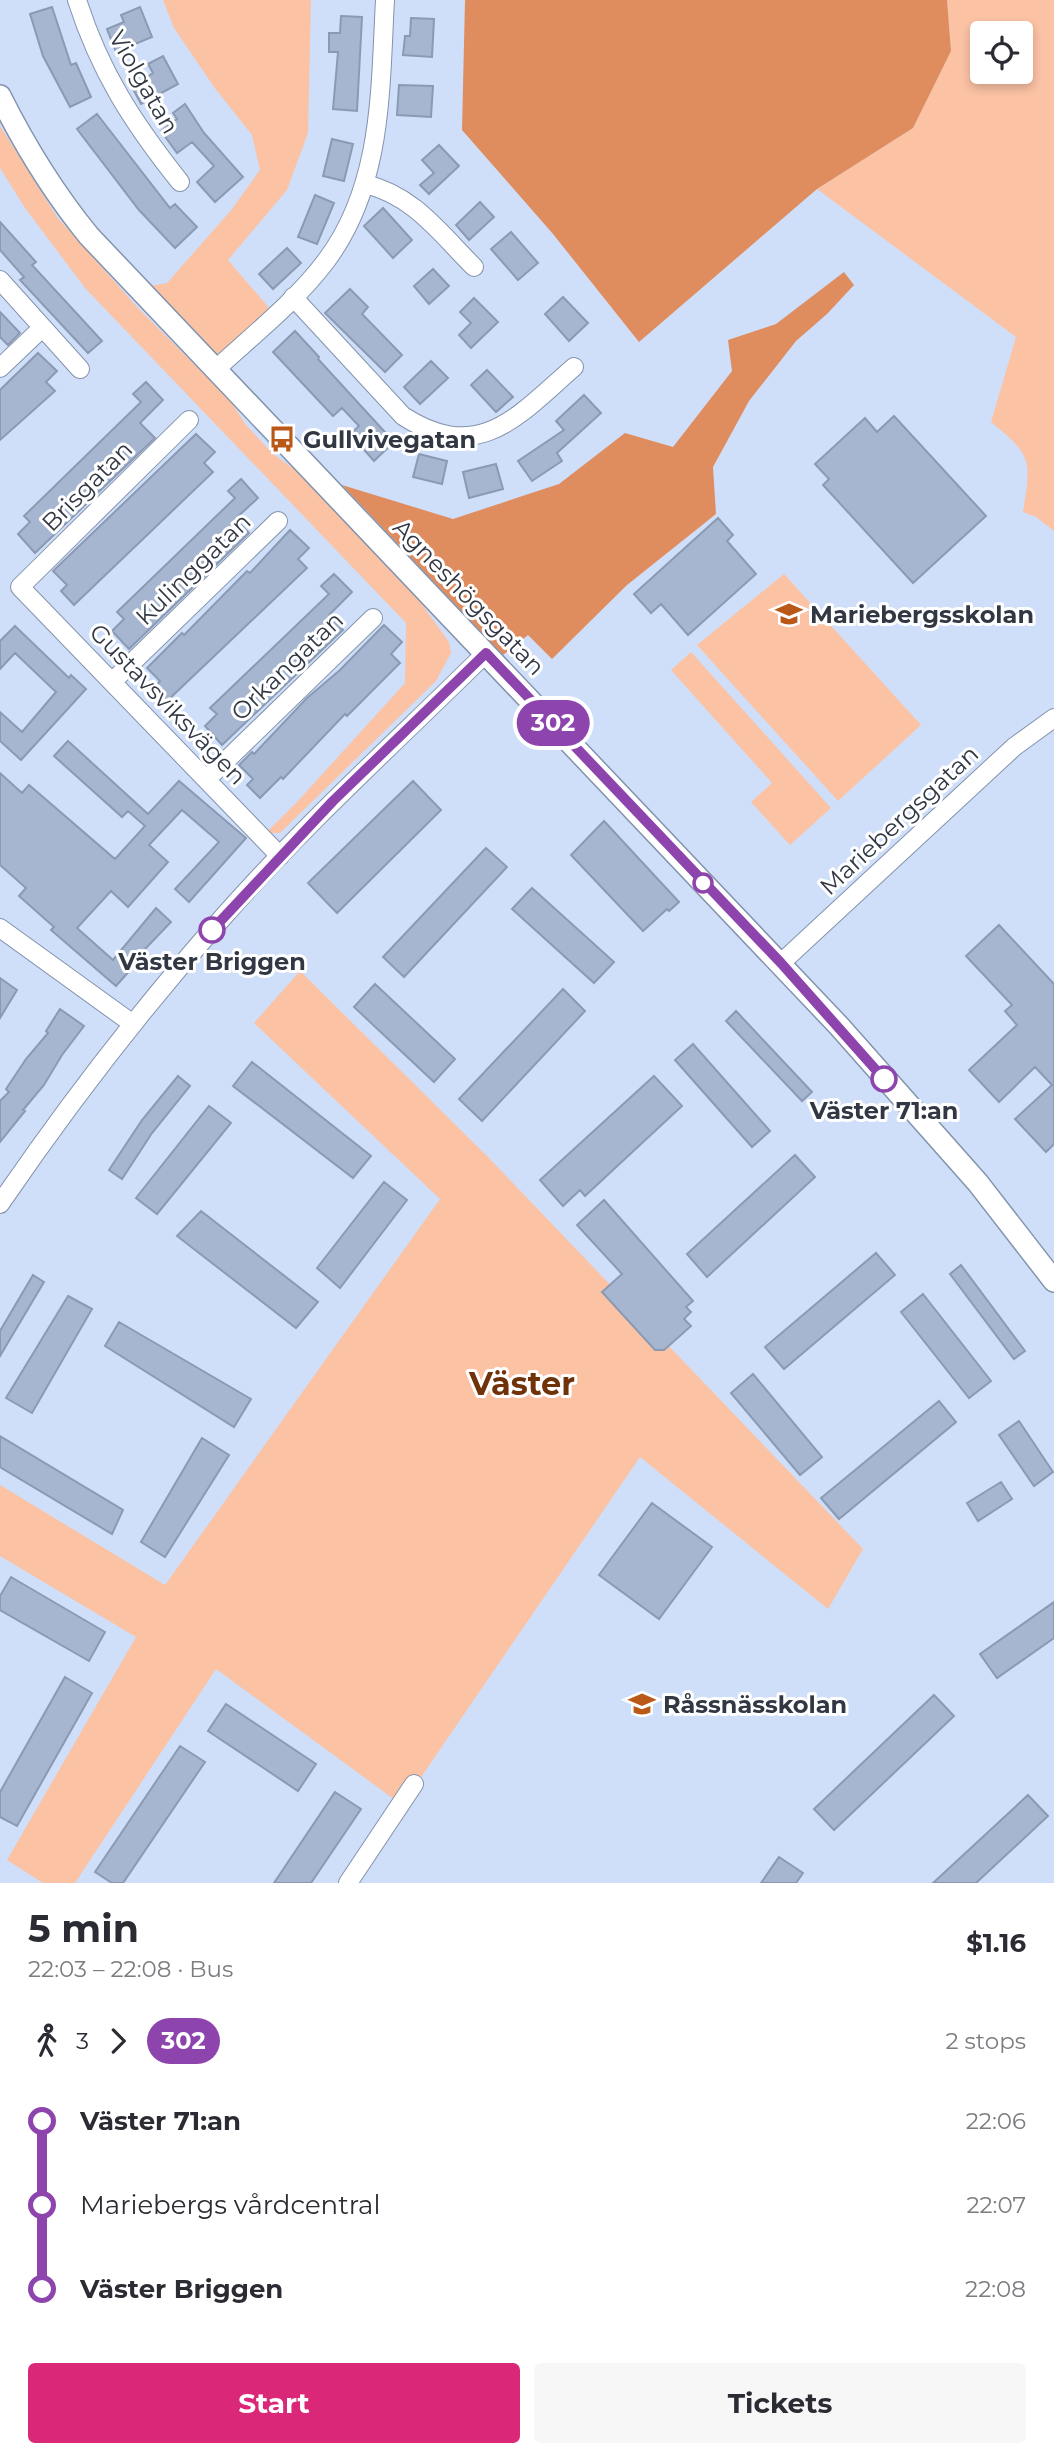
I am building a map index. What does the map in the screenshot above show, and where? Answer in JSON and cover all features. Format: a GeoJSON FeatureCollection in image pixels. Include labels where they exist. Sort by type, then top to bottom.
{"type":"FeatureCollection","features":[{"type":"Feature","properties":{"kind":"street","name":"Violgatan"},"geometry":{"type":"LineString","coordinates":[[77,0],[90,40],[112,85],[140,132],[180,182]]}},
{"type":"Feature","properties":{"kind":"street"},"geometry":{"type":"LineString","coordinates":[[216,369],[316,273],[336,245],[351,217],[365,184],[378,122],[385,0]]}},
{"type":"Feature","properties":{"kind":"street","name":"Agneshögsgatan"},"geometry":{"type":"LineString","coordinates":[[0,96],[31,155],[73,216],[106,255],[781,963],[952,1153],[1054,1281]]}},
{"type":"Feature","properties":{"kind":"street"},"geometry":{"type":"LineString","coordinates":[[365,184],[382,188],[410,203],[474,267]]}},
{"type":"Feature","properties":{"kind":"street"},"geometry":{"type":"LineString","coordinates":[[0,280],[80,369]]}},
{"type":"Feature","properties":{"kind":"street"},"geometry":{"type":"LineString","coordinates":[[293,297],[403,416],[418,426],[440,433],[458,436],[489,432],[519,415],[574,368]]}},
{"type":"Feature","properties":{"kind":"street"},"geometry":{"type":"LineString","coordinates":[[0,368],[42,328]]}},
{"type":"Feature","properties":{"kind":"street","name":"Brisgatan"},"geometry":{"type":"LineString","coordinates":[[20,587],[189,420]]}},
{"type":"Feature","properties":{"kind":"street","name":"Kulinggatan"},"geometry":{"type":"LineString","coordinates":[[113,682],[278,522]]}},
{"type":"Feature","properties":{"kind":"street","name":"Gustavsviksvägen"},"geometry":{"type":"LineString","coordinates":[[20,587],[280,856]]}},
{"type":"Feature","properties":{"kind":"street","name":"Orkangatan"},"geometry":{"type":"LineString","coordinates":[[206,779],[373,618]]}},
{"type":"Feature","properties":{"kind":"street"},"geometry":{"type":"LineString","coordinates":[[0,1204],[133,1024],[219,922],[352,783],[486,653]]}},
{"type":"Feature","properties":{"kind":"street","name":"Mariebergsgatan"},"geometry":{"type":"LineString","coordinates":[[781,963],[991,767],[1054,718]]}},
{"type":"Feature","properties":{"kind":"street"},"geometry":{"type":"LineString","coordinates":[[0,928],[133,1024]]}},
{"type":"Feature","properties":{"kind":"street"},"geometry":{"type":"LineString","coordinates":[[348,1883],[414,1784]]}},
{"type":"Feature","properties":{"kind":"shaded area"},"geometry":{"type":"Polygon","coordinates":[[[163,0],[311,0],[308,133],[287,190],[228,260],[276,316],[225,371],[144,287],[167,283],[232,209],[260,170],[252,135],[214,87],[174,28],[163,0]]]}},
{"type":"Feature","properties":{"kind":"shaded area"},"geometry":{"type":"Polygon","coordinates":[[[465,0],[947,0],[951,51],[913,128],[817,189],[639,342],[553,234],[462,130],[465,0]]]}},
{"type":"Feature","properties":{"kind":"shaded area"},"geometry":{"type":"Polygon","coordinates":[[[947,0],[1054,0],[1054,531],[1036,517],[1023,512],[1027,481],[1026,461],[1015,443],[991,422],[1016,337],[817,189],[913,128],[951,51],[947,0]]]}},
{"type":"Feature","properties":{"kind":"shaded area"},"geometry":{"type":"Polygon","coordinates":[[[0,126],[57,217],[139,309],[230,400],[246,425],[273,454],[294,469],[408,585],[449,642],[451,653],[436,681],[280,833],[268,831],[405,683],[406,623],[85,288],[25,208],[0,168],[0,126]]]}},
{"type":"Feature","properties":{"kind":"shaded area"},"geometry":{"type":"Polygon","coordinates":[[[844,272],[854,285],[827,314],[796,341],[749,401],[713,467],[716,514],[627,585],[552,659],[528,635],[503,655],[342,485],[453,519],[559,484],[625,433],[673,447],[732,371],[728,340],[776,324],[844,272]]]}},
{"type":"Feature","properties":{"kind":"shaded area"},"geometry":{"type":"Polygon","coordinates":[[[784,574],[921,725],[838,801],[697,645],[784,574]]]}},
{"type":"Feature","properties":{"kind":"shaded area"},"geometry":{"type":"Polygon","coordinates":[[[691,652],[831,808],[790,845],[751,802],[772,783],[671,670],[691,652]]]}},
{"type":"Feature","properties":{"kind":"shaded area"},"geometry":{"type":"Polygon","coordinates":[[[300,971],[488,1157],[863,1549],[828,1609],[640,1457],[402,1805],[216,1669],[75,1883],[43,1883],[7,1860],[136,1637],[0,1556],[0,1485],[165,1585],[440,1199],[254,1023],[300,971]]]}},
{"type":"Feature","properties":{"kind":"building"},"geometry":{"type":"Polygon","coordinates":[[[52,7],[71,65],[76,63],[91,97],[70,107],[43,56],[30,14],[52,7]]]}},
{"type":"Feature","properties":{"kind":"building"},"geometry":{"type":"Polygon","coordinates":[[[140,7],[152,37],[116,52],[107,29],[124,22],[121,15],[140,7]]]}},
{"type":"Feature","properties":{"kind":"building"},"geometry":{"type":"Polygon","coordinates":[[[341,16],[362,17],[357,111],[333,109],[338,52],[329,52],[329,33],[340,33],[341,16]]]}},
{"type":"Feature","properties":{"kind":"building"},"geometry":{"type":"Polygon","coordinates":[[[411,18],[434,19],[432,57],[403,55],[405,36],[410,36],[411,18]]]}},
{"type":"Feature","properties":{"kind":"building"},"geometry":{"type":"Polygon","coordinates":[[[163,56],[178,84],[141,104],[132,87],[153,73],[148,64],[163,56]]]}},
{"type":"Feature","properties":{"kind":"building"},"geometry":{"type":"Polygon","coordinates":[[[399,85],[433,86],[431,117],[397,115],[399,85]]]}},
{"type":"Feature","properties":{"kind":"building"},"geometry":{"type":"Polygon","coordinates":[[[185,104],[204,133],[243,177],[215,202],[197,182],[214,166],[192,142],[177,153],[161,131],[177,119],[173,113],[185,104]]]}},
{"type":"Feature","properties":{"kind":"building"},"geometry":{"type":"Polygon","coordinates":[[[97,114],[170,208],[175,204],[197,227],[175,248],[139,210],[77,129],[97,114]]]}},
{"type":"Feature","properties":{"kind":"building"},"geometry":{"type":"Polygon","coordinates":[[[332,139],[353,144],[344,181],[323,176],[332,139]]]}},
{"type":"Feature","properties":{"kind":"building"},"geometry":{"type":"Polygon","coordinates":[[[439,145],[459,166],[429,194],[420,185],[434,173],[422,160],[439,145]]]}},
{"type":"Feature","properties":{"kind":"building"},"geometry":{"type":"Polygon","coordinates":[[[315,195],[334,203],[317,244],[298,237],[315,195]]]}},
{"type":"Feature","properties":{"kind":"building"},"geometry":{"type":"Polygon","coordinates":[[[480,202],[494,217],[469,240],[456,225],[480,202]]]}},
{"type":"Feature","properties":{"kind":"building"},"geometry":{"type":"Polygon","coordinates":[[[383,208],[412,240],[393,258],[364,226],[383,208]]]}},
{"type":"Feature","properties":{"kind":"building"},"geometry":{"type":"Polygon","coordinates":[[[0,222],[36,262],[32,265],[102,341],[88,353],[20,280],[24,277],[0,250],[0,222]]]}},
{"type":"Feature","properties":{"kind":"building"},"geometry":{"type":"Polygon","coordinates":[[[511,232],[538,263],[518,280],[491,249],[511,232]]]}},
{"type":"Feature","properties":{"kind":"building"},"geometry":{"type":"Polygon","coordinates":[[[287,248],[301,263],[273,289],[259,274],[287,248]]]}},
{"type":"Feature","properties":{"kind":"building"},"geometry":{"type":"Polygon","coordinates":[[[433,269],[449,286],[429,304],[414,286],[433,269]]]}},
{"type":"Feature","properties":{"kind":"building"},"geometry":{"type":"Polygon","coordinates":[[[350,289],[368,307],[362,314],[402,355],[385,372],[325,313],[350,289]]]}},
{"type":"Feature","properties":{"kind":"building"},"geometry":{"type":"Polygon","coordinates":[[[563,297],[588,323],[569,341],[545,314],[563,297]]]}},
{"type":"Feature","properties":{"kind":"building"},"geometry":{"type":"Polygon","coordinates":[[[474,298],[498,322],[471,348],[459,335],[471,323],[460,312],[474,298]]]}},
{"type":"Feature","properties":{"kind":"building"},"geometry":{"type":"Polygon","coordinates":[[[0,312],[20,333],[8,345],[0,337],[0,312]]]}},
{"type":"Feature","properties":{"kind":"building"},"geometry":{"type":"Polygon","coordinates":[[[295,331],[394,442],[374,461],[350,434],[359,426],[342,408],[333,416],[273,352],[295,331]]]}},
{"type":"Feature","properties":{"kind":"building"},"geometry":{"type":"Polygon","coordinates":[[[38,353],[57,371],[46,382],[55,391],[0,440],[0,390],[38,353]]]}},
{"type":"Feature","properties":{"kind":"building"},"geometry":{"type":"Polygon","coordinates":[[[431,361],[448,378],[420,404],[404,387],[431,361]]]}},
{"type":"Feature","properties":{"kind":"building"},"geometry":{"type":"Polygon","coordinates":[[[487,370],[513,397],[496,412],[471,385],[487,370]]]}},
{"type":"Feature","properties":{"kind":"building"},"geometry":{"type":"Polygon","coordinates":[[[146,382],[163,400],[140,423],[155,438],[35,553],[18,534],[30,522],[24,516],[141,402],[133,394],[146,382]]]}},
{"type":"Feature","properties":{"kind":"building"},"geometry":{"type":"Polygon","coordinates":[[[584,395],[601,413],[557,453],[562,461],[532,481],[518,461],[564,430],[556,421],[584,395]]]}},
{"type":"Feature","properties":{"kind":"building"},"geometry":{"type":"Polygon","coordinates":[[[894,416],[986,516],[913,583],[823,485],[829,479],[815,464],[865,418],[877,432],[894,416]]]}},
{"type":"Feature","properties":{"kind":"building"},"geometry":{"type":"Polygon","coordinates":[[[196,434],[215,452],[204,463],[213,472],[74,605],[61,591],[67,585],[53,571],[196,434]]]}},
{"type":"Feature","properties":{"kind":"building"},"geometry":{"type":"Polygon","coordinates":[[[419,454],[447,461],[442,484],[413,477],[419,454]]]}},
{"type":"Feature","properties":{"kind":"building"},"geometry":{"type":"Polygon","coordinates":[[[496,464],[503,489],[469,498],[463,472],[496,464]]]}},
{"type":"Feature","properties":{"kind":"building"},"geometry":{"type":"Polygon","coordinates":[[[241,479],[258,498],[235,519],[249,533],[129,649],[112,631],[124,619],[117,612],[235,498],[228,491],[241,479]]]}},
{"type":"Feature","properties":{"kind":"building"},"geometry":{"type":"Polygon","coordinates":[[[718,518],[733,535],[727,541],[756,574],[688,635],[661,604],[651,613],[634,594],[718,518]]]}},
{"type":"Feature","properties":{"kind":"building"},"geometry":{"type":"Polygon","coordinates":[[[290,530],[309,548],[298,559],[307,568],[167,701],[154,688],[160,681],[147,668],[247,571],[250,573],[290,530]]]}},
{"type":"Feature","properties":{"kind":"building"},"geometry":{"type":"Polygon","coordinates":[[[334,574],[352,592],[329,615],[343,630],[222,745],[205,726],[217,714],[210,708],[329,594],[321,586],[334,574]]]}},
{"type":"Feature","properties":{"kind":"building"},"geometry":{"type":"Polygon","coordinates":[[[384,625],[402,642],[391,654],[400,663],[347,716],[345,714],[283,779],[281,777],[260,798],[247,785],[253,779],[239,765],[252,752],[254,754],[307,698],[340,670],[384,625]]]}},
{"type":"Feature","properties":{"kind":"building"},"geometry":{"type":"Polygon","coordinates":[[[15,626],[69,678],[71,675],[86,689],[21,760],[0,741],[0,712],[22,732],[56,692],[15,653],[0,669],[0,641],[15,626]]]}},
{"type":"Feature","properties":{"kind":"building"},"geometry":{"type":"Polygon","coordinates":[[[68,741],[148,814],[179,781],[246,838],[189,902],[175,889],[219,842],[182,810],[149,845],[168,862],[128,907],[111,891],[77,928],[113,960],[156,908],[171,922],[145,949],[147,951],[116,986],[51,930],[54,927],[19,896],[26,888],[0,865],[0,773],[22,793],[29,785],[115,859],[145,826],[128,811],[122,817],[54,756],[68,741]]]}},
{"type":"Feature","properties":{"kind":"building"},"geometry":{"type":"Polygon","coordinates":[[[413,781],[441,810],[337,913],[308,883],[413,781]]]}},
{"type":"Feature","properties":{"kind":"building"},"geometry":{"type":"Polygon","coordinates":[[[604,821],[679,902],[643,931],[571,855],[604,821]]]}},
{"type":"Feature","properties":{"kind":"building"},"geometry":{"type":"Polygon","coordinates":[[[486,848],[507,867],[404,977],[383,957],[486,848]]]}},
{"type":"Feature","properties":{"kind":"building"},"geometry":{"type":"Polygon","coordinates":[[[532,888],[614,962],[594,983],[512,909],[532,888]]]}},
{"type":"Feature","properties":{"kind":"building"},"geometry":{"type":"Polygon","coordinates":[[[999,925],[1054,984],[1054,1144],[1046,1152],[1015,1119],[1052,1085],[1035,1067],[999,1102],[969,1070],[1017,1025],[1005,1011],[1012,1005],[966,956],[999,925]]]}},
{"type":"Feature","properties":{"kind":"building"},"geometry":{"type":"Polygon","coordinates":[[[0,978],[17,990],[0,1018],[0,978]]]}},
{"type":"Feature","properties":{"kind":"building"},"geometry":{"type":"Polygon","coordinates":[[[375,984],[455,1059],[434,1082],[354,1007],[375,984]]]}},
{"type":"Feature","properties":{"kind":"building"},"geometry":{"type":"Polygon","coordinates":[[[563,989],[585,1011],[482,1121],[459,1099],[563,989]]]}},
{"type":"Feature","properties":{"kind":"building"},"geometry":{"type":"Polygon","coordinates":[[[60,1009],[84,1026],[44,1085],[0,1142],[0,1101],[9,1092],[6,1089],[26,1059],[48,1033],[46,1031],[60,1009]]]}},
{"type":"Feature","properties":{"kind":"building"},"geometry":{"type":"Polygon","coordinates":[[[736,1011],[812,1092],[802,1101],[726,1021],[736,1011]]]}},
{"type":"Feature","properties":{"kind":"building"},"geometry":{"type":"Polygon","coordinates":[[[693,1044],[770,1131],[752,1147],[675,1060],[693,1044]]]}},
{"type":"Feature","properties":{"kind":"building"},"geometry":{"type":"Polygon","coordinates":[[[252,1062],[371,1156],[353,1178],[233,1086],[252,1062]]]}},
{"type":"Feature","properties":{"kind":"building"},"geometry":{"type":"Polygon","coordinates":[[[178,1076],[190,1086],[152,1133],[122,1179],[109,1170],[142,1120],[178,1076]]]}},
{"type":"Feature","properties":{"kind":"building"},"geometry":{"type":"Polygon","coordinates":[[[654,1076],[682,1106],[585,1196],[580,1190],[563,1206],[540,1180],[654,1076]]]}},
{"type":"Feature","properties":{"kind":"building"},"geometry":{"type":"Polygon","coordinates":[[[209,1106],[231,1123],[157,1214],[136,1198],[209,1106]]]}},
{"type":"Feature","properties":{"kind":"building"},"geometry":{"type":"Polygon","coordinates":[[[795,1155],[815,1177],[707,1277],[687,1254],[795,1155]]]}},
{"type":"Feature","properties":{"kind":"building"},"geometry":{"type":"Polygon","coordinates":[[[384,1182],[407,1200],[340,1288],[317,1268],[384,1182]]]}},
{"type":"Feature","properties":{"kind":"building"},"geometry":{"type":"Polygon","coordinates":[[[604,1200],[693,1301],[686,1307],[691,1312],[684,1319],[691,1326],[664,1350],[655,1350],[602,1292],[622,1274],[577,1225],[604,1200]]]}},
{"type":"Feature","properties":{"kind":"building"},"geometry":{"type":"Polygon","coordinates":[[[201,1211],[318,1302],[296,1328],[177,1236],[201,1211]]]}},
{"type":"Feature","properties":{"kind":"building"},"geometry":{"type":"Polygon","coordinates":[[[876,1253],[895,1275],[784,1369],[765,1347],[876,1253]]]}},
{"type":"Feature","properties":{"kind":"building"},"geometry":{"type":"Polygon","coordinates":[[[961,1265],[1025,1351],[1014,1359],[950,1274],[961,1265]]]}},
{"type":"Feature","properties":{"kind":"building"},"geometry":{"type":"Polygon","coordinates":[[[33,1275],[44,1282],[0,1356],[0,1331],[33,1275]]]}},
{"type":"Feature","properties":{"kind":"building"},"geometry":{"type":"Polygon","coordinates":[[[923,1294],[991,1381],[969,1398],[901,1312],[923,1294]]]}},
{"type":"Feature","properties":{"kind":"building"},"geometry":{"type":"Polygon","coordinates":[[[68,1296],[92,1309],[32,1413],[6,1398],[68,1296]]]}},
{"type":"Feature","properties":{"kind":"building"},"geometry":{"type":"Polygon","coordinates":[[[119,1322],[251,1399],[234,1427],[105,1346],[119,1322]]]}},
{"type":"Feature","properties":{"kind":"building"},"geometry":{"type":"Polygon","coordinates":[[[753,1374],[822,1457],[800,1475],[731,1393],[753,1374]]]}},
{"type":"Feature","properties":{"kind":"building"},"geometry":{"type":"Polygon","coordinates":[[[939,1401],[956,1422],[839,1519],[821,1498],[939,1401]]]}},
{"type":"Feature","properties":{"kind":"building"},"geometry":{"type":"Polygon","coordinates":[[[1019,1421],[1053,1472],[1034,1486],[999,1435],[1019,1421]]]}},
{"type":"Feature","properties":{"kind":"building"},"geometry":{"type":"Polygon","coordinates":[[[0,1436],[123,1510],[112,1534],[0,1467],[0,1436]]]}},
{"type":"Feature","properties":{"kind":"building"},"geometry":{"type":"Polygon","coordinates":[[[202,1438],[229,1455],[165,1557],[141,1542],[202,1438]]]}},
{"type":"Feature","properties":{"kind":"building"},"geometry":{"type":"Polygon","coordinates":[[[1001,1482],[1012,1499],[978,1521],[967,1503],[1001,1482]]]}},
{"type":"Feature","properties":{"kind":"building"},"geometry":{"type":"Polygon","coordinates":[[[652,1503],[712,1547],[659,1619],[599,1575],[652,1503]]]}},
{"type":"Feature","properties":{"kind":"building"},"geometry":{"type":"Polygon","coordinates":[[[11,1577],[105,1632],[89,1661],[0,1610],[0,1596],[11,1577]]]}},
{"type":"Feature","properties":{"kind":"building"},"geometry":{"type":"Polygon","coordinates":[[[1054,1602],[1054,1638],[997,1678],[980,1654],[1054,1602]]]}},
{"type":"Feature","properties":{"kind":"building"},"geometry":{"type":"Polygon","coordinates":[[[65,1677],[92,1693],[17,1826],[0,1817],[0,1792],[65,1677]]]}},
{"type":"Feature","properties":{"kind":"building"},"geometry":{"type":"Polygon","coordinates":[[[934,1695],[954,1716],[834,1830],[814,1809],[934,1695]]]}},
{"type":"Feature","properties":{"kind":"building"},"geometry":{"type":"Polygon","coordinates":[[[226,1704],[316,1764],[298,1791],[208,1731],[226,1704]]]}},
{"type":"Feature","properties":{"kind":"building"},"geometry":{"type":"Polygon","coordinates":[[[180,1746],[205,1762],[123,1883],[112,1883],[95,1872],[180,1746]]]}},
{"type":"Feature","properties":{"kind":"building"},"geometry":{"type":"Polygon","coordinates":[[[335,1792],[361,1809],[311,1883],[274,1883],[335,1792]]]}},
{"type":"Feature","properties":{"kind":"building"},"geometry":{"type":"Polygon","coordinates":[[[1028,1795],[1048,1816],[976,1883],[933,1883],[1028,1795]]]}},
{"type":"Feature","properties":{"kind":"building"},"geometry":{"type":"Polygon","coordinates":[[[779,1857],[803,1873],[796,1883],[761,1883],[779,1857]]]}},
{"type":"Feature","properties":{"kind":"bus line","name":"302"},"geometry":{"type":"LineString","coordinates":[[212,930],[333,801],[486,653],[781,963],[884,1079]]}},
{"type":"Feature","properties":{"kind":"place","name":"Gullvivegatan"},"geometry":{"type":"Point","coordinates":[282,439]}},
{"type":"Feature","properties":{"kind":"place","name":"Mariebergsskolan"},"geometry":{"type":"Point","coordinates":[789,614]}},
{"type":"Feature","properties":{"kind":"place","name":"Väster Briggen"},"geometry":{"type":"Point","coordinates":[212,930]}},
{"type":"Feature","properties":{"kind":"place","name":"Väster 71:an"},"geometry":{"type":"Point","coordinates":[884,1079]}},
{"type":"Feature","properties":{"kind":"place","name":"Råssnässkolan"},"geometry":{"type":"Point","coordinates":[642,1704]}},
{"type":"Feature","properties":{"kind":"district","name":"Väster"},"geometry":{"type":"Point","coordinates":[522,1383]}}]}
